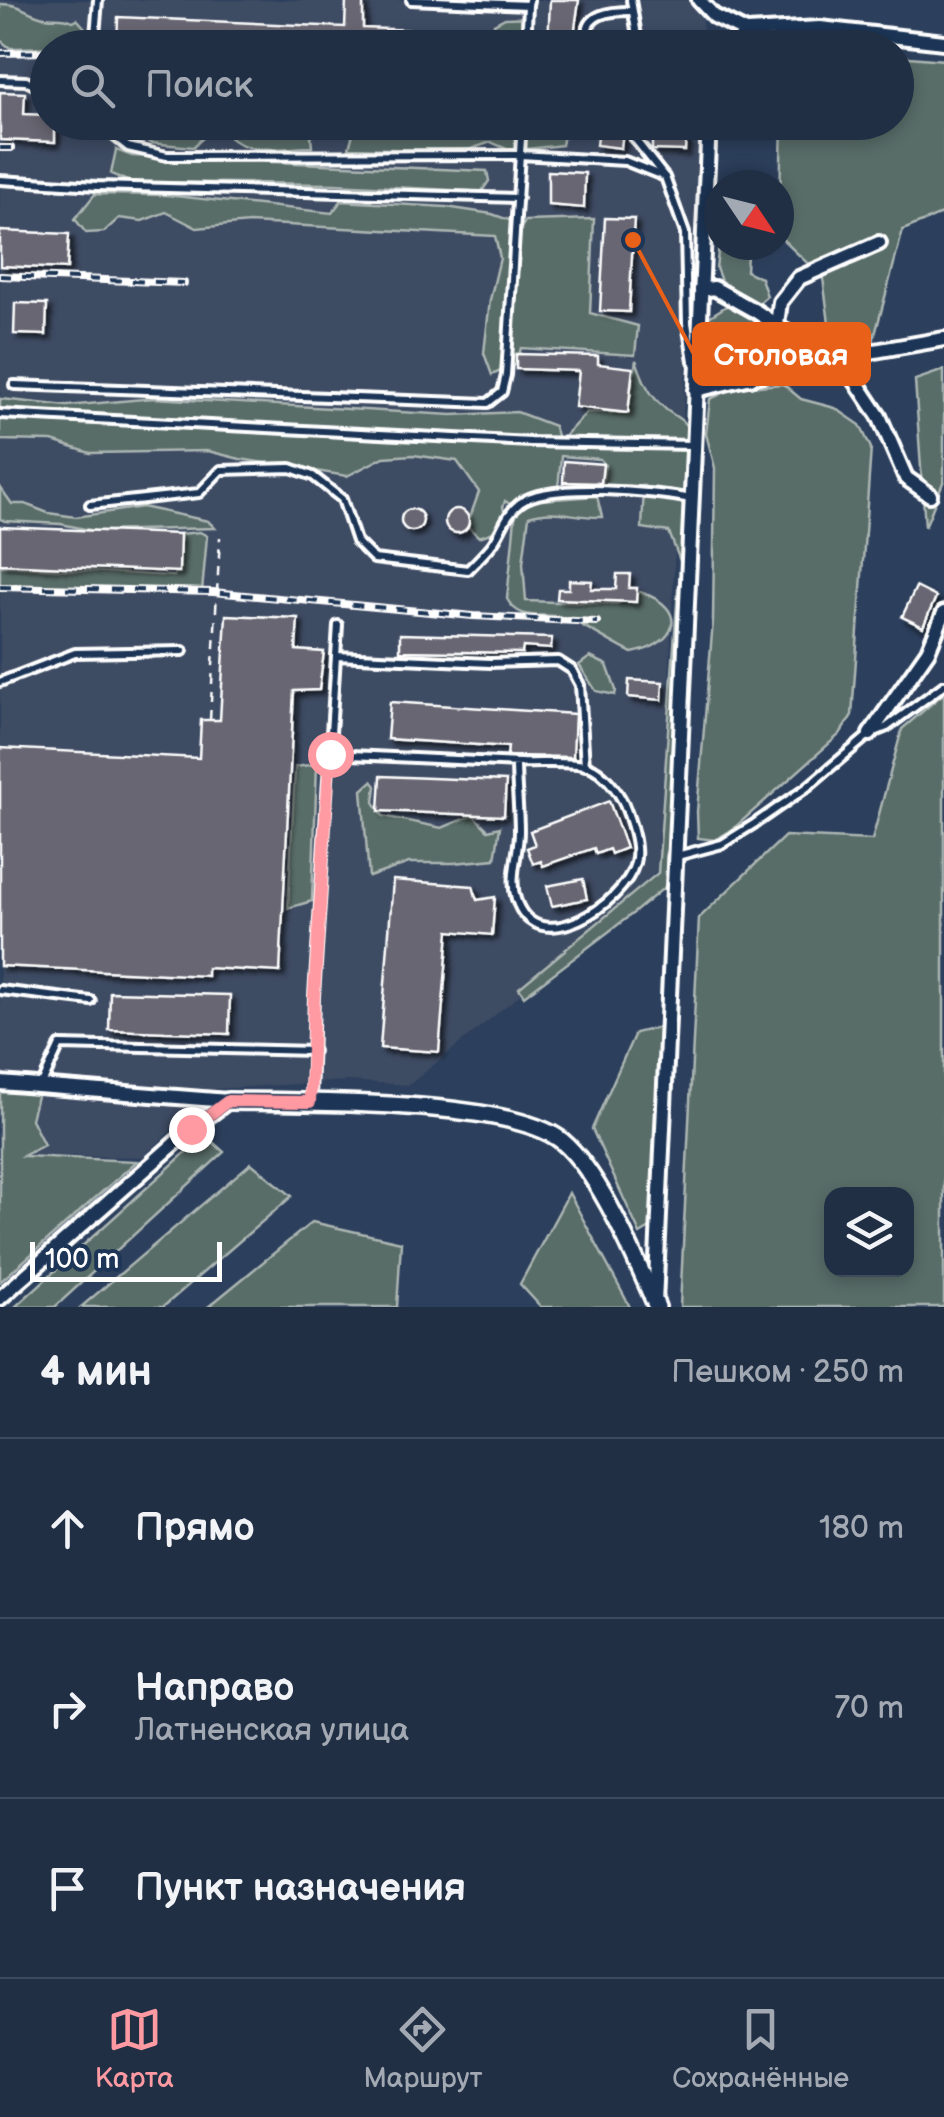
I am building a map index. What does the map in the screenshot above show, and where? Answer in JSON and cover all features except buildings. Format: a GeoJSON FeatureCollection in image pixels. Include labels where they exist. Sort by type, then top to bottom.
{"type":"FeatureCollection","features":[{"type":"Feature","properties":{"kind":"street"},"geometry":{"type":"LineString","coordinates":[[699,0],[714,16],[742,30]]}},
{"type":"Feature","properties":{"kind":"street"},"geometry":{"type":"LineString","coordinates":[[783,30],[838,30]]}},
{"type":"Feature","properties":{"kind":"street"},"geometry":{"type":"LineString","coordinates":[[914,39],[944,42]]}},
{"type":"Feature","properties":{"kind":"street"},"geometry":{"type":"LineString","coordinates":[[656,1305],[708,140]]}},
{"type":"Feature","properties":{"kind":"street"},"geometry":{"type":"LineString","coordinates":[[750,378],[765,356],[780,302],[799,278],[880,242]]}},
{"type":"Feature","properties":{"kind":"street"},"geometry":{"type":"LineString","coordinates":[[701,290],[714,288],[777,324],[853,377],[879,416],[906,478],[930,494]]}},
{"type":"Feature","properties":{"kind":"street"},"geometry":{"type":"LineString","coordinates":[[696,387],[944,339]]}},
{"type":"Feature","properties":{"kind":"street"},"geometry":{"type":"LineString","coordinates":[[870,734],[928,651],[944,613]]}},
{"type":"Feature","properties":{"kind":"street"},"geometry":{"type":"LineString","coordinates":[[0,1083],[228,1101],[485,1113],[531,1124],[558,1138],[582,1161],[656,1305]]}},
{"type":"Feature","properties":{"kind":"street"},"geometry":{"type":"LineString","coordinates":[[0,1298],[191,1129],[228,1101]]}},
{"type":"Feature","properties":{"kind":"lane"},"geometry":{"type":"LineString","coordinates":[[96,30],[98,0]]}},
{"type":"Feature","properties":{"kind":"lane"},"geometry":{"type":"LineString","coordinates":[[411,0],[528,2],[527,30]]}},
{"type":"Feature","properties":{"kind":"lane"},"geometry":{"type":"LineString","coordinates":[[631,0],[636,30]]}},
{"type":"Feature","properties":{"kind":"lane"},"geometry":{"type":"LineString","coordinates":[[586,30],[593,18],[608,11],[631,10]]}},
{"type":"Feature","properties":{"kind":"lane"},"geometry":{"type":"LineString","coordinates":[[0,80],[30,83]]}},
{"type":"Feature","properties":{"kind":"lane"},"geometry":{"type":"LineString","coordinates":[[119,140],[128,147],[167,156],[520,155],[625,161],[665,176]]}},
{"type":"Feature","properties":{"kind":"lane"},"geometry":{"type":"LineString","coordinates":[[14,385],[488,403],[502,392],[506,375],[521,140]]}},
{"type":"Feature","properties":{"kind":"lane"},"geometry":{"type":"LineString","coordinates":[[636,140],[665,176],[685,233],[687,323],[696,387]]}},
{"type":"Feature","properties":{"kind":"lane"},"geometry":{"type":"LineString","coordinates":[[0,180],[518,198]]}},
{"type":"Feature","properties":{"kind":"lane"},"geometry":{"type":"LineString","coordinates":[[0,414],[531,442],[696,445]]}},
{"type":"Feature","properties":{"kind":"lane"},"geometry":{"type":"LineString","coordinates":[[90,504],[198,493],[221,470],[290,468],[313,476],[342,499],[356,540],[374,559],[468,570],[492,546],[504,518],[524,500],[553,493],[619,490],[692,499]]}},
{"type":"Feature","properties":{"kind":"lane"},"geometry":{"type":"LineString","coordinates":[[310,1102],[338,625]]}},
{"type":"Feature","properties":{"kind":"lane"},"geometry":{"type":"LineString","coordinates":[[0,682],[74,654],[183,651]]}},
{"type":"Feature","properties":{"kind":"lane"},"geometry":{"type":"LineString","coordinates":[[336,656],[558,662],[572,670],[580,686],[585,766]]}},
{"type":"Feature","properties":{"kind":"lane"},"geometry":{"type":"LineString","coordinates":[[676,856],[722,844],[754,824],[806,788],[870,734],[944,684]]}},
{"type":"Feature","properties":{"kind":"lane"},"geometry":{"type":"LineString","coordinates":[[330,754],[585,766],[618,790],[631,822],[636,861],[625,882],[596,910],[567,926],[546,928],[521,912],[514,894],[519,835],[516,763]]}},
{"type":"Feature","properties":{"kind":"lane"},"geometry":{"type":"LineString","coordinates":[[0,990],[92,1001]]}},
{"type":"Feature","properties":{"kind":"lane"},"geometry":{"type":"LineString","coordinates":[[41,1086],[60,1045],[314,1051]]}},
{"type":"Feature","properties":{"kind":"path"},"geometry":{"type":"LineString","coordinates":[[210,720],[220,537]]}},
{"type":"Feature","properties":{"kind":"shaded area"},"geometry":{"type":"Polygon","coordinates":[[[0,0],[699,0],[703,30],[30,30],[30,140],[700,140],[680,433],[661,867],[527,989],[409,1085],[348,1081],[215,1089],[143,1157],[0,1155],[0,0]]]}},
{"type":"Feature","properties":{"kind":"green space"},"geometry":{"type":"Polygon","coordinates":[[[0,4],[18,6],[45,17],[77,19],[85,28],[30,30],[30,48],[10,48],[0,40],[0,4]]]}},
{"type":"Feature","properties":{"kind":"green space"},"geometry":{"type":"Polygon","coordinates":[[[531,17],[532,30],[496,30],[494,24],[505,18],[531,17]]]}},
{"type":"Feature","properties":{"kind":"green space"},"geometry":{"type":"Polygon","coordinates":[[[914,57],[944,60],[944,213],[903,230],[873,342],[832,346],[823,278],[794,250],[794,170],[781,170],[782,140],[914,140],[914,57]]]}},
{"type":"Feature","properties":{"kind":"green space"},"geometry":{"type":"Polygon","coordinates":[[[147,140],[201,140],[193,147],[147,140]]]}},
{"type":"Feature","properties":{"kind":"green space"},"geometry":{"type":"Polygon","coordinates":[[[311,140],[312,147],[273,149],[236,142],[311,140]]]}},
{"type":"Feature","properties":{"kind":"green space"},"geometry":{"type":"Polygon","coordinates":[[[351,140],[563,140],[562,145],[511,151],[491,142],[465,151],[349,148],[351,140]]]}},
{"type":"Feature","properties":{"kind":"green space"},"geometry":{"type":"Polygon","coordinates":[[[116,150],[132,156],[487,171],[489,181],[478,197],[470,191],[334,184],[130,182],[111,174],[116,150]]]}},
{"type":"Feature","properties":{"kind":"green space"},"geometry":{"type":"Polygon","coordinates":[[[95,194],[166,195],[332,213],[341,201],[446,207],[492,214],[523,225],[525,221],[594,219],[590,313],[638,326],[635,355],[521,348],[516,364],[492,375],[484,353],[500,258],[495,236],[249,223],[197,228],[166,212],[142,221],[119,218],[104,232],[86,233],[75,219],[95,194]]]}},
{"type":"Feature","properties":{"kind":"green space"},"geometry":{"type":"Polygon","coordinates":[[[717,260],[747,260],[746,271],[761,278],[767,296],[758,304],[721,281],[717,260]]]}},
{"type":"Feature","properties":{"kind":"green space"},"geometry":{"type":"Polygon","coordinates":[[[728,305],[763,326],[759,345],[742,372],[715,379],[708,367],[709,317],[728,305]]]}},
{"type":"Feature","properties":{"kind":"green space"},"geometry":{"type":"Polygon","coordinates":[[[636,360],[652,394],[683,422],[693,440],[688,563],[680,561],[669,532],[642,528],[644,486],[603,485],[605,465],[600,459],[561,456],[558,489],[541,500],[597,496],[602,517],[548,512],[529,516],[523,563],[526,601],[617,604],[640,592],[666,607],[672,616],[668,634],[648,649],[632,653],[566,618],[526,614],[513,607],[507,599],[516,508],[505,501],[508,527],[479,537],[467,526],[479,492],[457,461],[413,455],[384,457],[347,476],[208,451],[90,453],[52,441],[0,440],[0,399],[67,406],[154,398],[452,415],[517,412],[554,426],[559,442],[587,412],[628,413],[636,360]]]}},
{"type":"Feature","properties":{"kind":"green space"},"geometry":{"type":"Polygon","coordinates":[[[944,370],[944,480],[925,527],[915,380],[944,370]]]}},
{"type":"Feature","properties":{"kind":"green space"},"geometry":{"type":"Polygon","coordinates":[[[783,384],[801,399],[835,408],[860,425],[871,448],[852,715],[840,734],[733,829],[715,840],[698,838],[713,621],[715,468],[706,434],[710,399],[734,388],[783,384]]]}},
{"type":"Feature","properties":{"kind":"green space"},"geometry":{"type":"Polygon","coordinates":[[[0,487],[12,504],[25,504],[48,513],[76,517],[142,507],[208,521],[215,528],[95,531],[61,524],[5,521],[0,519],[0,487]]]}},
{"type":"Feature","properties":{"kind":"green space"},"geometry":{"type":"Polygon","coordinates":[[[200,532],[207,536],[202,592],[0,587],[0,566],[174,576],[179,563],[180,534],[200,532]]]}},
{"type":"Feature","properties":{"kind":"green space"},"geometry":{"type":"Polygon","coordinates":[[[678,589],[684,593],[672,881],[524,996],[519,988],[658,873],[678,589]]]}},
{"type":"Feature","properties":{"kind":"green space"},"geometry":{"type":"Polygon","coordinates":[[[590,657],[607,665],[615,695],[596,691],[579,665],[590,657]]]}},
{"type":"Feature","properties":{"kind":"green space"},"geometry":{"type":"Polygon","coordinates":[[[944,693],[944,1307],[680,1307],[699,918],[785,836],[872,840],[902,729],[944,693]]]}},
{"type":"Feature","properties":{"kind":"green space"},"geometry":{"type":"Polygon","coordinates":[[[317,764],[312,901],[288,908],[295,767],[317,764]]]}},
{"type":"Feature","properties":{"kind":"green space"},"geometry":{"type":"Polygon","coordinates":[[[372,781],[376,786],[374,802],[383,816],[442,828],[473,815],[488,830],[500,827],[495,859],[409,863],[369,877],[362,790],[372,781]]]}},
{"type":"Feature","properties":{"kind":"green space"},"geometry":{"type":"Polygon","coordinates":[[[660,1027],[655,1225],[640,1234],[592,1129],[635,1033],[660,1027]]]}},
{"type":"Feature","properties":{"kind":"green space"},"geometry":{"type":"Polygon","coordinates":[[[0,1091],[38,1092],[31,1119],[44,1145],[23,1156],[137,1161],[0,1282],[0,1091]]]}},
{"type":"Feature","properties":{"kind":"green space"},"geometry":{"type":"Polygon","coordinates":[[[205,1135],[224,1152],[55,1307],[15,1307],[205,1135]]]}},
{"type":"Feature","properties":{"kind":"green space"},"geometry":{"type":"Polygon","coordinates":[[[251,1163],[292,1196],[163,1307],[81,1307],[251,1163]]]}},
{"type":"Feature","properties":{"kind":"green space"},"geometry":{"type":"Polygon","coordinates":[[[569,1193],[630,1307],[541,1307],[520,1284],[569,1193]]]}},
{"type":"Feature","properties":{"kind":"green space"},"geometry":{"type":"Polygon","coordinates":[[[312,1222],[401,1242],[397,1307],[208,1307],[312,1222]]]}},
{"type":"Feature","properties":{"kind":"railway"},"geometry":{"type":"LineString","coordinates":[[0,53],[30,52]]}},
{"type":"Feature","properties":{"kind":"railway"},"geometry":{"type":"LineString","coordinates":[[0,148],[11,148]]}},
{"type":"Feature","properties":{"kind":"railway"},"geometry":{"type":"LineString","coordinates":[[0,276],[184,283]]}},
{"type":"Feature","properties":{"kind":"railway"},"geometry":{"type":"LineString","coordinates":[[0,587],[213,592],[473,616],[597,622]]}},
{"type":"Feature","properties":{"kind":"place","name":"Столовая"},"geometry":{"type":"Point","coordinates":[633,240]}},
{"type":"Feature","properties":{"kind":"route"},"geometry":{"type":"LineString","coordinates":[[191,1129],[228,1101],[310,1102],[330,754]]}}]}
